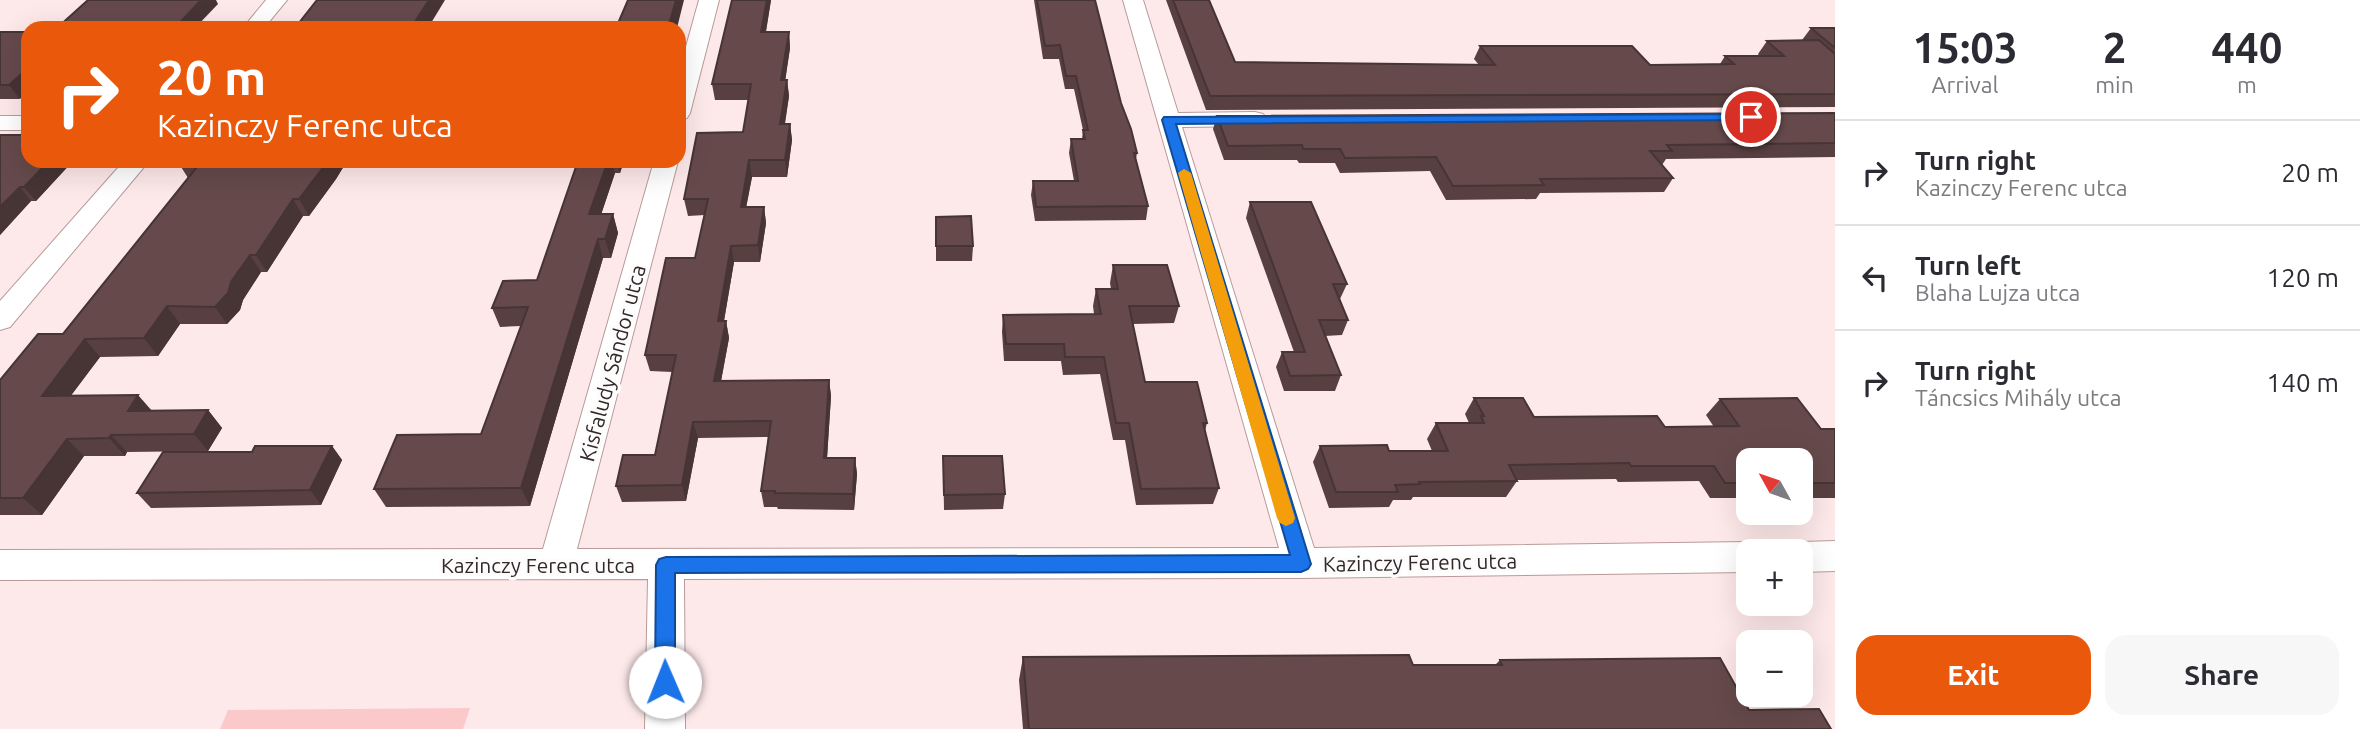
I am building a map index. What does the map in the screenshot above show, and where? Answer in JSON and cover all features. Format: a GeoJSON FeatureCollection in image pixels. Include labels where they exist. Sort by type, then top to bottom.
{"type":"FeatureCollection","features":[{"type":"Feature","properties":{"kind":"street"},"geometry":{"type":"LineString","coordinates":[[259,21],[277,0]]}},
{"type":"Feature","properties":{"kind":"street"},"geometry":{"type":"LineString","coordinates":[[686,87],[709,0]]}},
{"type":"Feature","properties":{"kind":"street"},"geometry":{"type":"LineString","coordinates":[[1133,0],[1301,564]]}},
{"type":"Feature","properties":{"kind":"street"},"geometry":{"type":"LineString","coordinates":[[1168,120],[1276,119]]}},
{"type":"Feature","properties":{"kind":"street"},"geometry":{"type":"LineString","coordinates":[[0,123],[21,123]]}},
{"type":"Feature","properties":{"kind":"street"},"geometry":{"type":"LineString","coordinates":[[0,320],[131,168]]}},
{"type":"Feature","properties":{"kind":"street","name":"Kisfaludy Sándor utca"},"geometry":{"type":"LineString","coordinates":[[556,565],[664,168]]}},
{"type":"Feature","properties":{"kind":"street"},"geometry":{"type":"LineString","coordinates":[[1813,557],[1835,556]]}},
{"type":"Feature","properties":{"kind":"street","name":"Kazinczy Ferenc utca"},"geometry":{"type":"LineString","coordinates":[[0,565],[1301,564],[1736,557]]}},
{"type":"Feature","properties":{"kind":"street"},"geometry":{"type":"LineString","coordinates":[[665,729],[666,565]]}},
{"type":"Feature","properties":{"kind":"shaded area"},"geometry":{"type":"Polygon","coordinates":[[[470,708],[463,729],[220,729],[228,710],[470,708]]]}},
{"type":"Feature","properties":{"kind":"building"},"geometry":{"type":"Polygon","coordinates":[[[88,0],[201,0],[182,21],[65,21],[88,0]]]}},
{"type":"Feature","properties":{"kind":"building"},"geometry":{"type":"Polygon","coordinates":[[[317,0],[429,0],[416,21],[300,21],[317,0]]]}},
{"type":"Feature","properties":{"kind":"building"},"geometry":{"type":"Polygon","coordinates":[[[628,0],[676,0],[670,21],[619,21],[628,0]]]}},
{"type":"Feature","properties":{"kind":"building"},"geometry":{"type":"Polygon","coordinates":[[[732,0],[767,0],[761,32],[789,32],[781,80],[787,80],[780,124],[790,124],[785,160],[749,160],[741,207],[764,207],[758,245],[731,246],[718,321],[726,321],[714,381],[829,380],[824,458],[855,458],[853,494],[761,491],[771,421],[693,422],[682,485],[616,486],[623,455],[655,455],[676,355],[645,355],[666,258],[695,258],[708,199],[684,199],[697,133],[743,132],[751,84],[712,84],[732,0]]]}},
{"type":"Feature","properties":{"kind":"building"},"geometry":{"type":"Polygon","coordinates":[[[1037,0],[1095,0],[1121,103],[1131,129],[1137,153],[1134,153],[1148,206],[1036,207],[1033,181],[1078,181],[1071,139],[1085,139],[1083,130],[1088,130],[1076,76],[1066,76],[1060,45],[1045,46],[1037,0]]]}},
{"type":"Feature","properties":{"kind":"building"},"geometry":{"type":"Polygon","coordinates":[[[1173,0],[1209,0],[1235,62],[1495,65],[1480,46],[1632,46],[1650,65],[1734,64],[1725,56],[1784,56],[1767,41],[1819,40],[1835,54],[1835,94],[1210,96],[1173,0]]]}},
{"type":"Feature","properties":{"kind":"building"},"geometry":{"type":"Polygon","coordinates":[[[1811,28],[1835,28],[1835,48],[1811,28]]]}},
{"type":"Feature","properties":{"kind":"building"},"geometry":{"type":"Polygon","coordinates":[[[0,32],[21,32],[21,74],[9,85],[0,85],[0,32]]]}},
{"type":"Feature","properties":{"kind":"building"},"geometry":{"type":"Polygon","coordinates":[[[1835,113],[1835,143],[1667,145],[1672,151],[1650,151],[1673,178],[1540,179],[1544,185],[1453,186],[1436,157],[1345,158],[1340,149],[1303,149],[1302,145],[1228,146],[1217,116],[1835,113]]]}},
{"type":"Feature","properties":{"kind":"building"},"geometry":{"type":"Polygon","coordinates":[[[0,135],[21,135],[21,168],[42,168],[0,207],[0,135]]]}},
{"type":"Feature","properties":{"kind":"building"},"geometry":{"type":"Polygon","coordinates":[[[196,168],[323,168],[299,199],[293,199],[256,255],[250,255],[231,282],[228,293],[215,307],[167,306],[144,338],[85,339],[42,396],[138,395],[128,411],[208,410],[194,434],[111,435],[109,438],[67,439],[23,498],[0,498],[0,380],[38,334],[63,334],[196,168]]]}},
{"type":"Feature","properties":{"kind":"building"},"geometry":{"type":"Polygon","coordinates":[[[576,168],[605,168],[589,214],[613,214],[605,239],[598,239],[521,488],[374,489],[397,435],[481,434],[528,307],[492,308],[503,281],[537,280],[576,168]]]}},
{"type":"Feature","properties":{"kind":"building"},"geometry":{"type":"Polygon","coordinates":[[[1250,202],[1311,202],[1347,284],[1333,284],[1348,320],[1319,320],[1341,375],[1290,376],[1282,352],[1305,352],[1250,202]]]}},
{"type":"Feature","properties":{"kind":"building"},"geometry":{"type":"Polygon","coordinates":[[[971,216],[973,246],[936,246],[936,217],[971,216]]]}},
{"type":"Feature","properties":{"kind":"building"},"geometry":{"type":"Polygon","coordinates":[[[1113,265],[1167,265],[1179,306],[1129,306],[1145,382],[1197,382],[1207,423],[1203,423],[1219,488],[1141,489],[1129,423],[1116,423],[1104,357],[1065,357],[1064,344],[1006,344],[1003,315],[1101,314],[1096,289],[1118,289],[1113,265]]]}},
{"type":"Feature","properties":{"kind":"building"},"geometry":{"type":"Polygon","coordinates":[[[1474,398],[1523,398],[1534,417],[1657,416],[1665,427],[1739,426],[1720,399],[1797,398],[1821,429],[1835,429],[1835,483],[1813,483],[1813,448],[1736,448],[1736,483],[1725,483],[1714,466],[1631,466],[1629,463],[1509,465],[1517,481],[1419,482],[1420,484],[1395,485],[1398,492],[1336,492],[1320,446],[1387,445],[1389,451],[1448,451],[1436,423],[1484,423],[1481,416],[1484,416],[1474,398]]]}},
{"type":"Feature","properties":{"kind":"building"},"geometry":{"type":"Polygon","coordinates":[[[255,446],[332,446],[310,490],[137,493],[163,452],[252,452],[255,446]]]}},
{"type":"Feature","properties":{"kind":"building"},"geometry":{"type":"Polygon","coordinates":[[[943,456],[1002,456],[1005,494],[944,495],[943,456]]]}},
{"type":"Feature","properties":{"kind":"building"},"geometry":{"type":"Polygon","coordinates":[[[1409,655],[1413,665],[1502,665],[1500,660],[1720,658],[1736,687],[1736,707],[1747,707],[1749,710],[1819,709],[1831,729],[1029,729],[1023,657],[1409,655]]]}},
{"type":"Feature","properties":{"kind":"slow traffic"},"geometry":{"type":"LineString","coordinates":[[1184,173],[1286,518]]}},
{"type":"Feature","properties":{"kind":"route"},"geometry":{"type":"LineString","coordinates":[[665,682],[666,565],[1209,562],[1301,564],[1168,120],[1751,117]]}}]}
